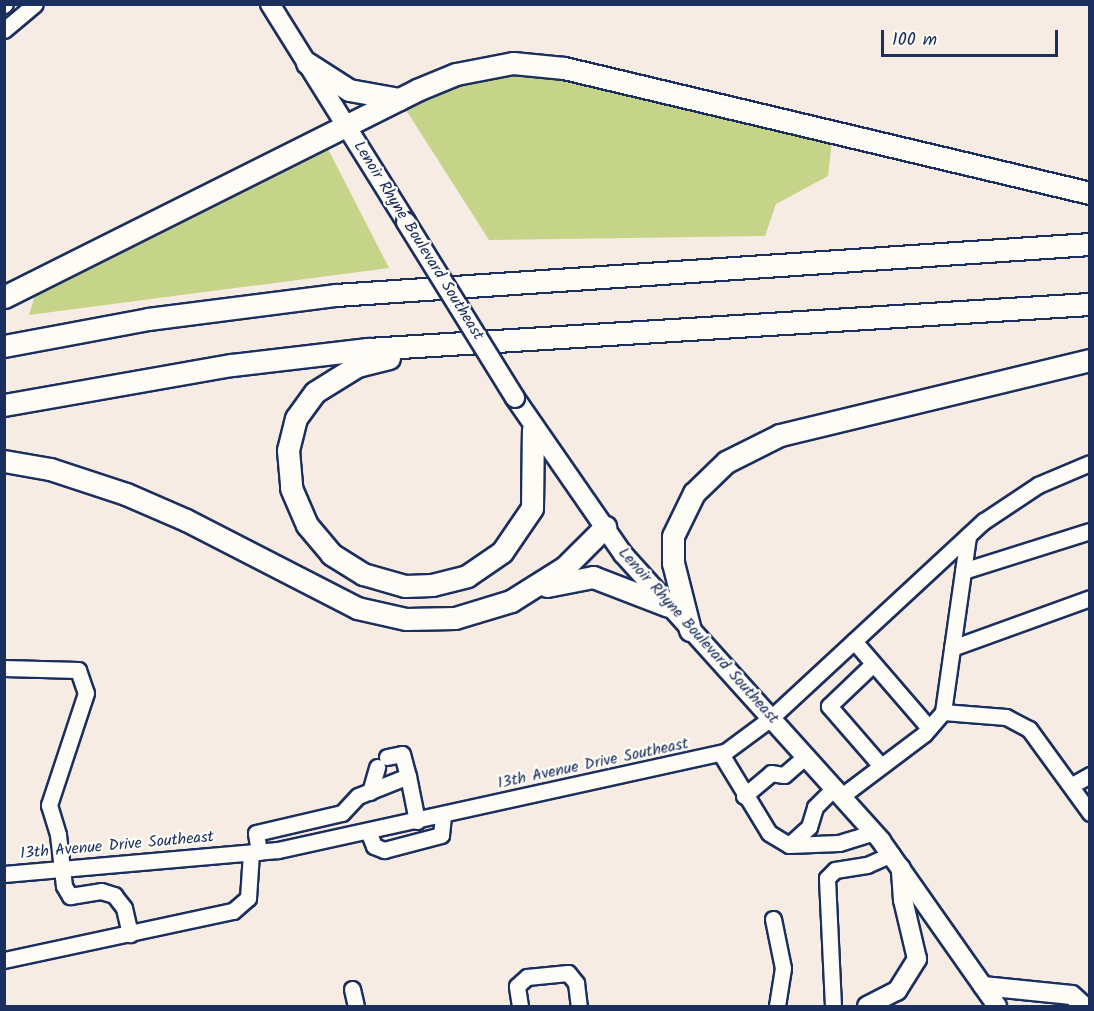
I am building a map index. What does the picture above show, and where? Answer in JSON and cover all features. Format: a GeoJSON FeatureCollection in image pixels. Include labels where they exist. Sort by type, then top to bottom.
{"type":"FeatureCollection","features":[{"type":"Feature","properties":{"kind":"highway"},"geometry":{"type":"LineString","coordinates":[[307,63],[349,90],[399,99]]}},
{"type":"Feature","properties":{"kind":"highway"},"geometry":{"type":"LineString","coordinates":[[4,297],[399,99],[437,81],[483,66],[544,64],[1089,193]]}},
{"type":"Feature","properties":{"kind":"highway"},"geometry":{"type":"LineString","coordinates":[[4,346],[148,319],[336,295],[1089,244]]}},
{"type":"Feature","properties":{"kind":"highway"},"geometry":{"type":"LineString","coordinates":[[4,405],[232,365],[456,344],[1089,304]]}},
{"type":"Feature","properties":{"kind":"highway"},"geometry":{"type":"LineString","coordinates":[[456,344],[357,366],[327,383],[302,407],[289,436],[288,473],[299,510],[324,547],[363,574],[405,586],[449,582],[486,566],[516,536],[532,508],[533,429]]}},
{"type":"Feature","properties":{"kind":"highway"},"geometry":{"type":"LineString","coordinates":[[690,630],[673,563],[674,536],[694,493],[726,462],[780,435],[1089,360]]}},
{"type":"Feature","properties":{"kind":"highway"},"geometry":{"type":"LineString","coordinates":[[4,461],[72,476],[156,506],[308,586],[373,613],[405,619],[455,618],[487,610],[559,582],[593,577],[668,606]]}},
{"type":"Feature","properties":{"kind":"highway"},"geometry":{"type":"LineString","coordinates":[[524,594],[566,567],[605,527]]}},
{"type":"Feature","properties":{"kind":"main road","name":"Lenoir Rhyne Boulevard Southeast"},"geometry":{"type":"LineString","coordinates":[[270,4],[533,429],[623,554],[874,832],[897,860],[997,1006]]}},
{"type":"Feature","properties":{"kind":"main road"},"geometry":{"type":"LineString","coordinates":[[867,1006],[897,991],[917,959],[903,900],[897,860]]}},
{"type":"Feature","properties":{"kind":"main road"},"geometry":{"type":"LineString","coordinates":[[983,986],[1072,995],[1084,1006]]}},
{"type":"Feature","properties":{"kind":"street"},"geometry":{"type":"LineString","coordinates":[[4,30],[35,4]]}},
{"type":"Feature","properties":{"kind":"street","name":"13th Avenue Drive Southeast"},"geometry":{"type":"LineString","coordinates":[[4,874],[255,853],[417,821],[721,754],[771,718],[968,536],[1021,494],[1089,463]]}},
{"type":"Feature","properties":{"kind":"street"},"geometry":{"type":"LineString","coordinates":[[963,571],[1089,531]]}},
{"type":"Feature","properties":{"kind":"street"},"geometry":{"type":"LineString","coordinates":[[789,845],[809,827],[815,807],[881,766],[929,728],[943,712],[968,536]]}},
{"type":"Feature","properties":{"kind":"street"},"geometry":{"type":"LineString","coordinates":[[952,648],[1089,598]]}},
{"type":"Feature","properties":{"kind":"street"},"geometry":{"type":"LineString","coordinates":[[854,641],[929,728]]}},
{"type":"Feature","properties":{"kind":"street"},"geometry":{"type":"LineString","coordinates":[[873,664],[829,706],[881,766]]}},
{"type":"Feature","properties":{"kind":"street"},"geometry":{"type":"LineString","coordinates":[[4,668],[78,670],[86,693],[49,805],[58,835],[60,869],[69,896],[101,891],[114,895],[124,908],[130,934]]}},
{"type":"Feature","properties":{"kind":"street"},"geometry":{"type":"LineString","coordinates":[[943,712],[1006,717],[1029,729],[1072,785],[1089,813]]}},
{"type":"Feature","properties":{"kind":"street"},"geometry":{"type":"LineString","coordinates":[[370,792],[382,762],[402,754],[417,821]]}},
{"type":"Feature","properties":{"kind":"street"},"geometry":{"type":"LineString","coordinates":[[721,754],[744,796],[769,833],[789,845],[839,843],[874,832]]}},
{"type":"Feature","properties":{"kind":"street"},"geometry":{"type":"LineString","coordinates":[[744,796],[771,773],[784,775],[806,756]]}},
{"type":"Feature","properties":{"kind":"street"},"geometry":{"type":"LineString","coordinates":[[4,960],[233,911],[248,898],[256,833],[342,813],[358,796],[408,776]]}},
{"type":"Feature","properties":{"kind":"street"},"geometry":{"type":"LineString","coordinates":[[1072,785],[1089,776]]}},
{"type":"Feature","properties":{"kind":"street"},"geometry":{"type":"LineString","coordinates":[[368,831],[374,846],[384,850],[441,835],[443,815]]}},
{"type":"Feature","properties":{"kind":"street"},"geometry":{"type":"LineString","coordinates":[[833,1006],[827,878],[836,870],[897,860]]}},
{"type":"Feature","properties":{"kind":"street"},"geometry":{"type":"LineString","coordinates":[[773,919],[783,968],[777,1006]]}},
{"type":"Feature","properties":{"kind":"street"},"geometry":{"type":"LineString","coordinates":[[520,1006],[517,986],[527,977],[568,973],[576,983],[579,1006]]}},
{"type":"Feature","properties":{"kind":"street"},"geometry":{"type":"LineString","coordinates":[[352,989],[356,1006]]}},
{"type":"Feature","properties":{"kind":"green space"},"geometry":{"type":"Polygon","coordinates":[[[564,68],[832,141],[828,176],[776,204],[765,236],[489,240],[399,99],[437,81],[564,68]]]}},
{"type":"Feature","properties":{"kind":"green space"},"geometry":{"type":"Polygon","coordinates":[[[327,147],[389,268],[29,315],[39,282],[327,147]]]}}]}
